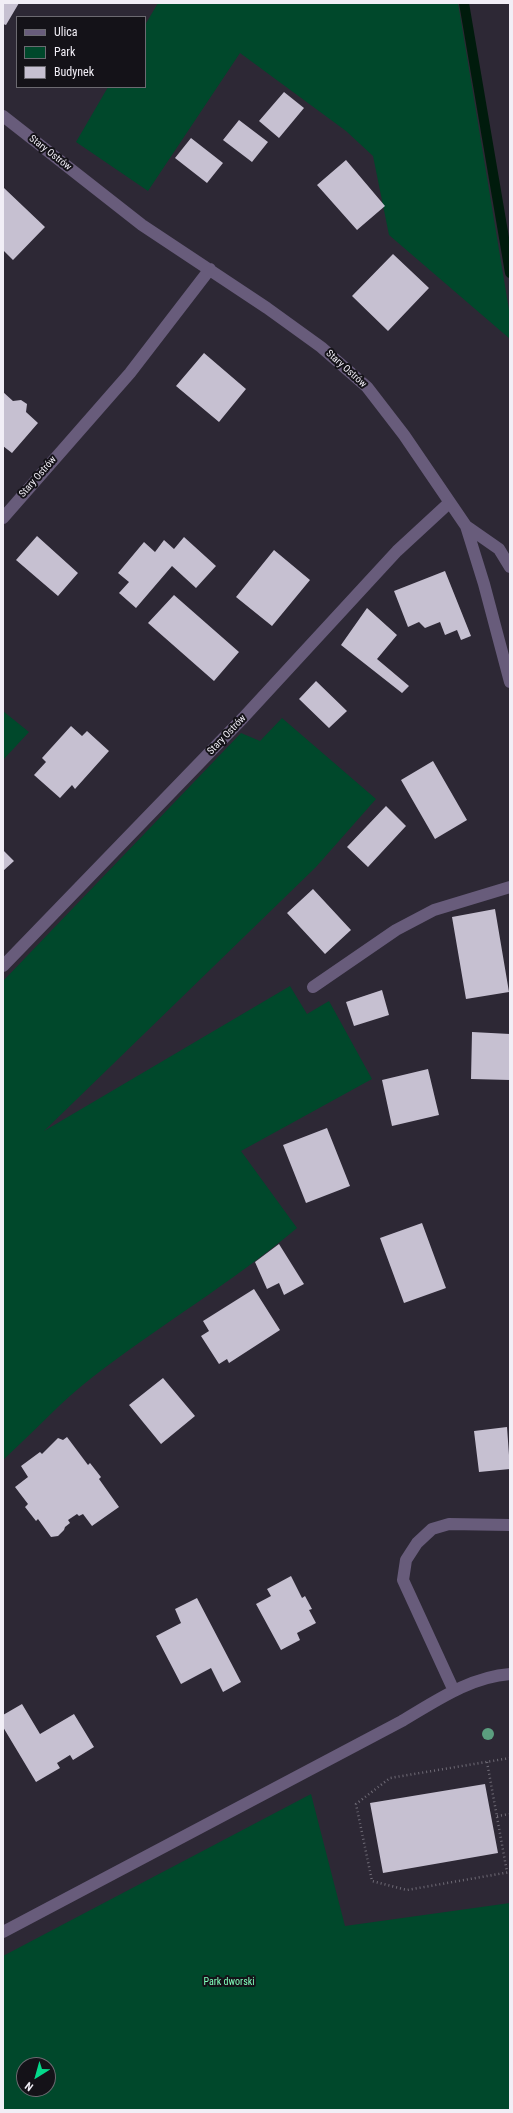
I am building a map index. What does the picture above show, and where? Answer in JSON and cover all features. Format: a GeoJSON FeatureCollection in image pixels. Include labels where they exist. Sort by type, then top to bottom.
{"type":"FeatureCollection","features":[{"type":"Feature","properties":{"kind":"street","name":"Stary Ostrów"},"geometry":{"type":"LineString","coordinates":[[4,121],[142,226],[210,269],[321,347],[367,387],[404,435],[466,526],[499,549],[510,567]]}},
{"type":"Feature","properties":{"kind":"street","name":"Stary Ostrów"},"geometry":{"type":"LineString","coordinates":[[3,518],[130,373],[210,269]]}},
{"type":"Feature","properties":{"kind":"street","name":"Stary Ostrów"},"geometry":{"type":"LineString","coordinates":[[3,966],[243,718],[397,551],[449,503]]}},
{"type":"Feature","properties":{"kind":"street"},"geometry":{"type":"LineString","coordinates":[[466,526],[484,584],[510,682]]}},
{"type":"Feature","properties":{"kind":"street"},"geometry":{"type":"LineString","coordinates":[[313,987],[396,930],[434,910],[510,887]]}},
{"type":"Feature","properties":{"kind":"street"},"geometry":{"type":"LineString","coordinates":[[454,1690],[404,1580],[406,1560],[417,1543],[432,1530],[449,1524],[510,1525]]}},
{"type":"Feature","properties":{"kind":"street"},"geometry":{"type":"LineString","coordinates":[[3,1932],[402,1721],[454,1690],[476,1681],[510,1674]]}},
{"type":"Feature","properties":{"kind":"path"},"geometry":{"type":"LineString","coordinates":[[487,1762],[509,1872],[407,1890],[372,1881],[356,1804],[390,1778],[510,1758]]}},
{"type":"Feature","properties":{"kind":"path"},"geometry":{"type":"LineString","coordinates":[[497,1816],[510,1814]]}},
{"type":"Feature","properties":{"kind":"green space"},"geometry":{"type":"Polygon","coordinates":[[[158,3],[458,3],[510,316],[510,339],[389,235],[373,156],[346,131],[240,53],[148,191],[76,142],[107,88],[146,88],[146,23],[158,3]]]}},
{"type":"Feature","properties":{"kind":"green space"},"geometry":{"type":"Polygon","coordinates":[[[3,711],[29,732],[3,760],[3,711]]]}},
{"type":"Feature","properties":{"kind":"green space"},"geometry":{"type":"Polygon","coordinates":[[[282,718],[376,799],[316,867],[44,1131],[290,986],[307,1014],[329,1001],[372,1079],[241,1151],[297,1228],[248,1267],[119,1357],[82,1385],[3,1460],[3,981],[241,733],[260,741],[282,718]]]}},
{"type":"Feature","properties":{"kind":"green space","name":"Park dworski"},"geometry":{"type":"Polygon","coordinates":[[[311,1794],[345,1926],[510,1903],[510,2110],[3,2110],[3,1956],[311,1794]]]}},
{"type":"Feature","properties":{"kind":"building"},"geometry":{"type":"Polygon","coordinates":[[[3,3],[19,3],[6,25],[3,24],[3,3]]]}},
{"type":"Feature","properties":{"kind":"building"},"geometry":{"type":"Polygon","coordinates":[[[284,92],[304,108],[279,138],[259,121],[284,92]]]}},
{"type":"Feature","properties":{"kind":"building"},"geometry":{"type":"Polygon","coordinates":[[[239,120],[268,142],[252,162],[223,140],[239,120]]]}},
{"type":"Feature","properties":{"kind":"building"},"geometry":{"type":"Polygon","coordinates":[[[191,138],[223,163],[207,183],[175,158],[191,138]]]}},
{"type":"Feature","properties":{"kind":"building"},"geometry":{"type":"Polygon","coordinates":[[[346,160],[385,206],[357,230],[317,185],[346,160]]]}},
{"type":"Feature","properties":{"kind":"building"},"geometry":{"type":"Polygon","coordinates":[[[4,188],[45,227],[13,260],[3,250],[4,188]]]}},
{"type":"Feature","properties":{"kind":"building"},"geometry":{"type":"Polygon","coordinates":[[[393,254],[429,288],[388,331],[352,296],[393,254]]]}},
{"type":"Feature","properties":{"kind":"building"},"geometry":{"type":"Polygon","coordinates":[[[204,353],[246,389],[219,422],[176,386],[204,353]]]}},
{"type":"Feature","properties":{"kind":"building"},"geometry":{"type":"Polygon","coordinates":[[[3,392],[13,401],[21,400],[27,404],[26,412],[38,423],[12,453],[3,446],[3,392]]]}},
{"type":"Feature","properties":{"kind":"building"},"geometry":{"type":"Polygon","coordinates":[[[37,536],[78,573],[58,596],[16,560],[37,536]]]}},
{"type":"Feature","properties":{"kind":"building"},"geometry":{"type":"Polygon","coordinates":[[[184,537],[216,566],[196,588],[172,566],[136,608],[119,593],[129,582],[118,573],[144,542],[155,552],[164,540],[174,549],[184,537]]]}},
{"type":"Feature","properties":{"kind":"building"},"geometry":{"type":"Polygon","coordinates":[[[274,550],[310,580],[272,626],[236,597],[274,550]]]}},
{"type":"Feature","properties":{"kind":"building"},"geometry":{"type":"Polygon","coordinates":[[[445,571],[471,636],[461,640],[457,630],[445,635],[440,622],[425,628],[419,622],[408,627],[394,591],[445,571]]]}},
{"type":"Feature","properties":{"kind":"building"},"geometry":{"type":"Polygon","coordinates":[[[174,595],[239,652],[214,681],[148,623],[174,595]]]}},
{"type":"Feature","properties":{"kind":"building"},"geometry":{"type":"Polygon","coordinates":[[[367,608],[397,635],[377,659],[409,686],[402,693],[341,645],[367,608]]]}},
{"type":"Feature","properties":{"kind":"building"},"geometry":{"type":"Polygon","coordinates":[[[316,681],[347,711],[329,728],[299,699],[316,681]]]}},
{"type":"Feature","properties":{"kind":"building"},"geometry":{"type":"Polygon","coordinates":[[[71,726],[82,736],[87,731],[109,751],[75,789],[72,785],[60,798],[34,775],[46,762],[42,758],[71,726]]]}},
{"type":"Feature","properties":{"kind":"building"},"geometry":{"type":"Polygon","coordinates":[[[433,761],[467,820],[435,839],[401,780],[433,761]]]}},
{"type":"Feature","properties":{"kind":"building"},"geometry":{"type":"Polygon","coordinates":[[[386,806],[406,826],[368,867],[347,847],[386,806]]]}},
{"type":"Feature","properties":{"kind":"building"},"geometry":{"type":"Polygon","coordinates":[[[3,850],[14,861],[3,871],[3,850]]]}},
{"type":"Feature","properties":{"kind":"building"},"geometry":{"type":"Polygon","coordinates":[[[313,889],[351,930],[325,954],[287,913],[313,889]]]}},
{"type":"Feature","properties":{"kind":"building"},"geometry":{"type":"Polygon","coordinates":[[[495,909],[509,992],[466,999],[452,917],[495,909]]]}},
{"type":"Feature","properties":{"kind":"building"},"geometry":{"type":"Polygon","coordinates":[[[382,990],[389,1015],[354,1026],[346,1002],[382,990]]]}},
{"type":"Feature","properties":{"kind":"building"},"geometry":{"type":"Polygon","coordinates":[[[472,1032],[510,1034],[510,1080],[471,1079],[472,1032]]]}},
{"type":"Feature","properties":{"kind":"building"},"geometry":{"type":"Polygon","coordinates":[[[428,1069],[439,1115],[392,1126],[382,1080],[428,1069]]]}},
{"type":"Feature","properties":{"kind":"building"},"geometry":{"type":"Polygon","coordinates":[[[327,1128],[350,1186],[306,1203],[283,1145],[327,1128]]]}},
{"type":"Feature","properties":{"kind":"building"},"geometry":{"type":"Polygon","coordinates":[[[422,1223],[446,1288],[404,1303],[380,1238],[422,1223]]]}},
{"type":"Feature","properties":{"kind":"building"},"geometry":{"type":"Polygon","coordinates":[[[279,1244],[304,1284],[284,1295],[279,1283],[267,1289],[255,1262],[279,1244]]]}},
{"type":"Feature","properties":{"kind":"building"},"geometry":{"type":"Polygon","coordinates":[[[254,1289],[280,1330],[229,1363],[227,1359],[219,1364],[201,1336],[209,1331],[203,1321],[254,1289]]]}},
{"type":"Feature","properties":{"kind":"building"},"geometry":{"type":"Polygon","coordinates":[[[163,1378],[195,1416],[161,1444],[129,1405],[163,1378]]]}},
{"type":"Feature","properties":{"kind":"building"},"geometry":{"type":"Polygon","coordinates":[[[507,1427],[510,1469],[479,1472],[474,1431],[507,1427]]]}},
{"type":"Feature","properties":{"kind":"building"},"geometry":{"type":"Polygon","coordinates":[[[67,1437],[88,1465],[90,1463],[101,1477],[99,1479],[119,1507],[92,1526],[83,1514],[79,1516],[77,1514],[68,1520],[70,1523],[58,1536],[51,1537],[38,1519],[36,1521],[25,1507],[28,1504],[15,1487],[28,1477],[21,1466],[40,1452],[42,1454],[58,1438],[63,1440],[67,1437]]]}},
{"type":"Feature","properties":{"kind":"building"},"geometry":{"type":"Polygon","coordinates":[[[291,1576],[302,1598],[305,1596],[312,1609],[309,1610],[316,1623],[297,1633],[300,1640],[281,1650],[256,1604],[271,1596],[267,1589],[291,1576]]]}},
{"type":"Feature","properties":{"kind":"building"},"geometry":{"type":"Polygon","coordinates":[[[197,1598],[241,1682],[223,1692],[211,1668],[181,1684],[156,1636],[181,1623],[175,1609],[197,1598]]]}},
{"type":"Feature","properties":{"kind":"building"},"geometry":{"type":"Polygon","coordinates":[[[22,1704],[40,1734],[74,1714],[94,1747],[73,1760],[70,1755],[57,1763],[60,1768],[36,1782],[3,1727],[3,1715],[22,1704]]]}},
{"type":"Feature","properties":{"kind":"building"},"geometry":{"type":"Polygon","coordinates":[[[485,1784],[498,1853],[383,1873],[370,1803],[485,1784]]]}},
{"type":"Feature","properties":{"kind":"waterway"},"geometry":{"type":"LineString","coordinates":[[464,3],[510,273]]}}]}
